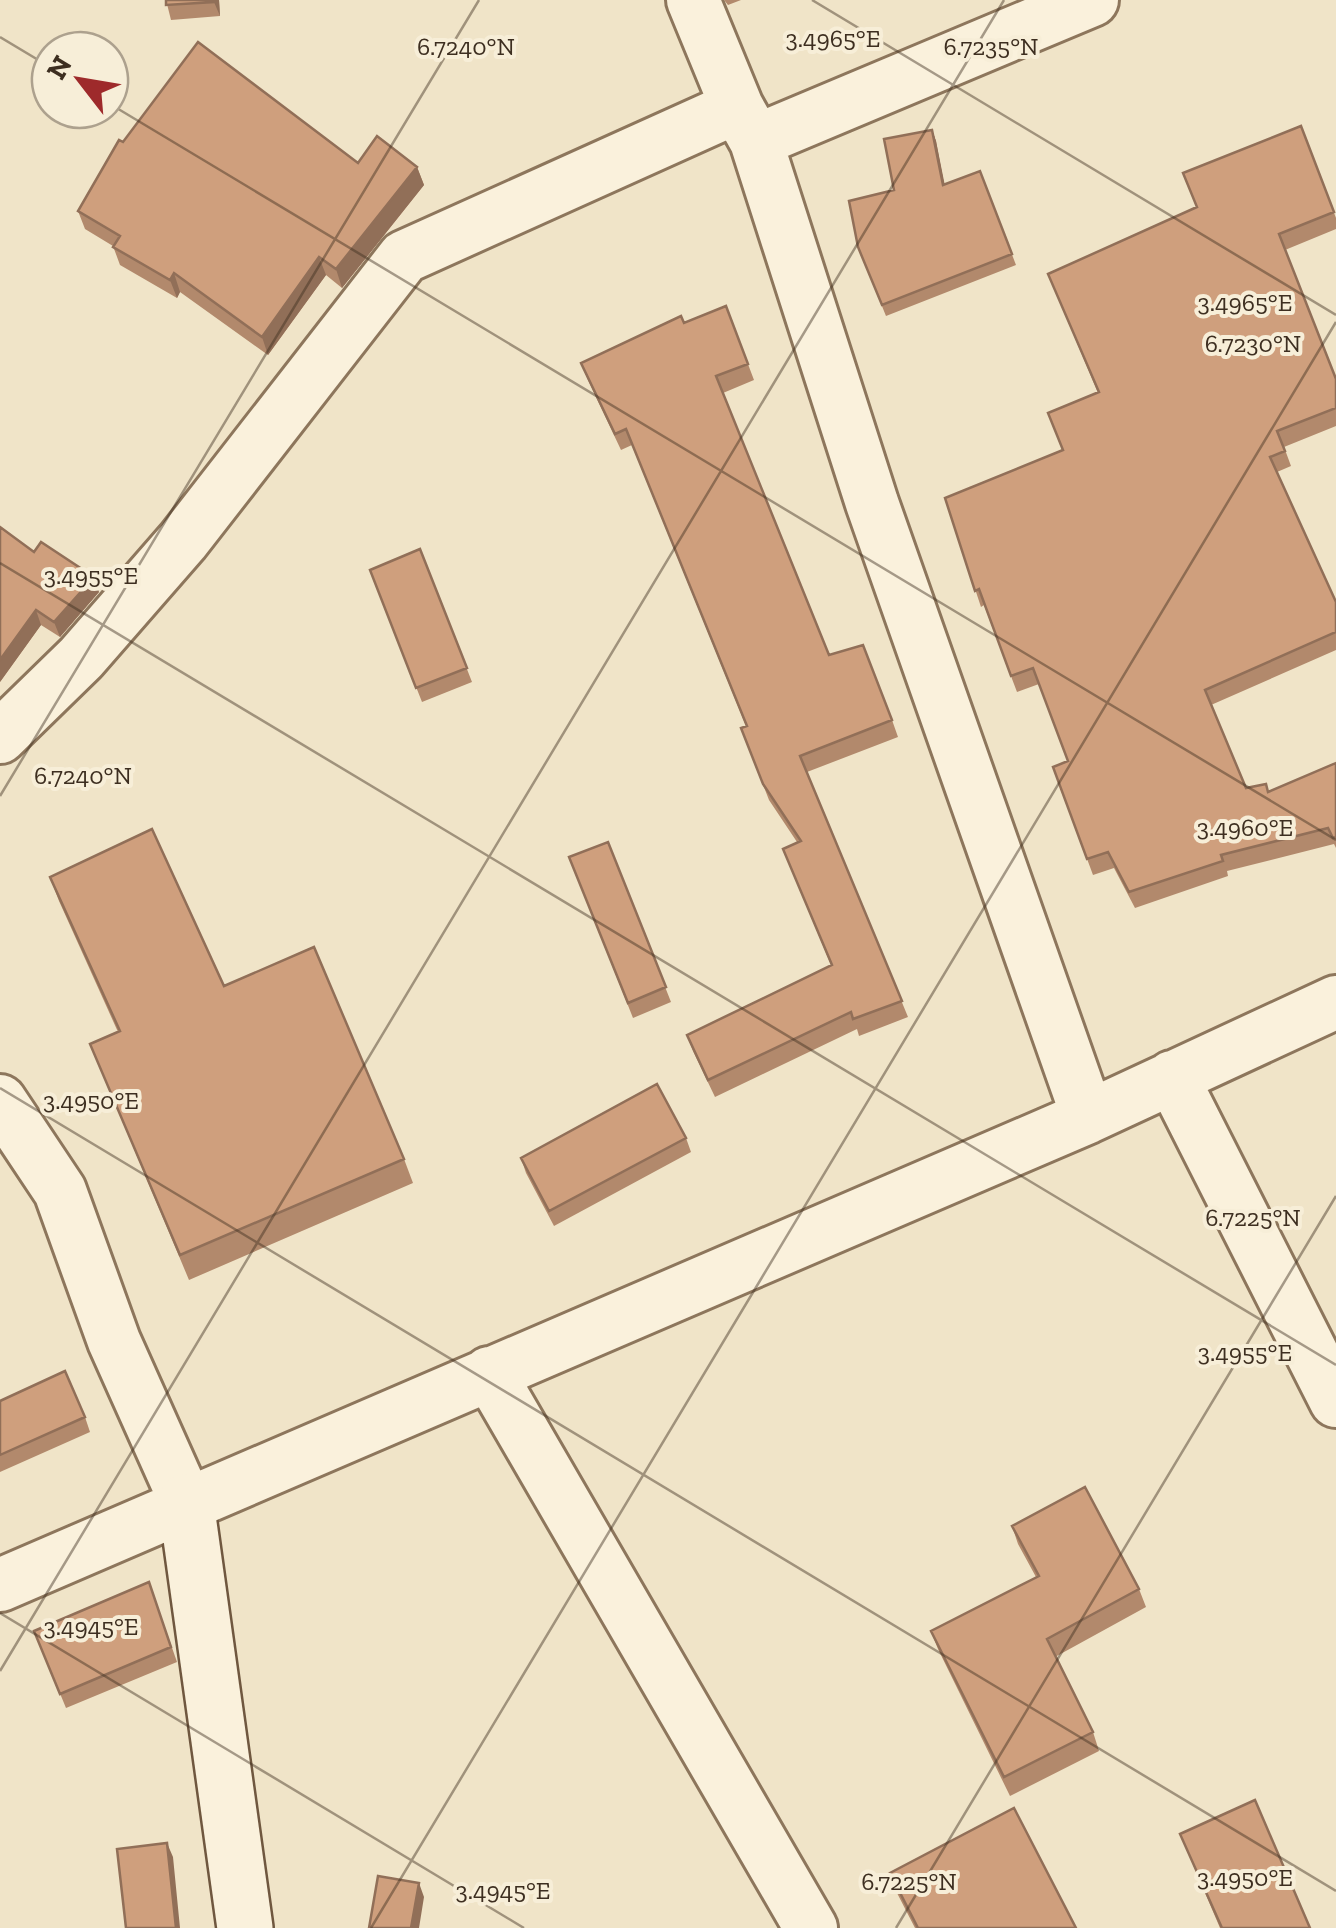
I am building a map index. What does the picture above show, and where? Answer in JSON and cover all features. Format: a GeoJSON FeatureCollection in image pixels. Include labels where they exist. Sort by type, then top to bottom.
{"type":"FeatureCollection","features":[{"type":"Feature","properties":{"kind":"street"},"geometry":{"type":"LineString","coordinates":[[693,0],[746,124],[872,502],[1088,1117]]}},
{"type":"Feature","properties":{"kind":"street"},"geometry":{"type":"LineString","coordinates":[[0,737],[81,658],[183,541],[404,257],[746,124],[1092,0]]}},
{"type":"Feature","properties":{"kind":"street"},"geometry":{"type":"LineString","coordinates":[[0,1585],[1088,1117],[1336,1002]]}},
{"type":"Feature","properties":{"kind":"street"},"geometry":{"type":"LineString","coordinates":[[1172,1077],[1336,1401]]}},
{"type":"Feature","properties":{"kind":"street"},"geometry":{"type":"LineString","coordinates":[[0,1101],[60,1191],[114,1341],[186,1502],[245,1928]]}},
{"type":"Feature","properties":{"kind":"street"},"geometry":{"type":"LineString","coordinates":[[489,1373],[812,1928]]}},
{"type":"Feature","properties":{"kind":"building"},"geometry":{"type":"Polygon","coordinates":[[[166,0],[214,0],[214,2],[166,5],[166,0]]]}},
{"type":"Feature","properties":{"kind":"building"},"geometry":{"type":"Polygon","coordinates":[[[198,42],[358,163],[377,136],[417,167],[336,269],[319,257],[262,337],[174,273],[170,280],[113,247],[120,236],[78,211],[119,140],[123,142],[198,42]]]}},
{"type":"Feature","properties":{"kind":"building"},"geometry":{"type":"Polygon","coordinates":[[[1301,126],[1334,212],[1279,234],[1336,379],[1336,408],[1277,431],[1285,451],[1270,457],[1336,602],[1336,632],[1205,690],[1246,788],[1266,784],[1268,792],[1336,763],[1336,837],[1328,828],[1221,855],[1223,861],[1129,892],[1108,852],[1087,859],[1053,767],[1068,761],[1033,668],[1011,676],[979,589],[975,591],[945,498],[1063,450],[1048,413],[1099,392],[1048,274],[1197,207],[1183,173],[1301,126]]]}},
{"type":"Feature","properties":{"kind":"building"},"geometry":{"type":"Polygon","coordinates":[[[932,130],[943,185],[980,171],[1012,254],[882,305],[858,247],[849,201],[894,190],[884,139],[932,130]]]}},
{"type":"Feature","properties":{"kind":"building"},"geometry":{"type":"Polygon","coordinates":[[[726,306],[748,364],[716,376],[829,655],[863,645],[892,720],[800,756],[902,1001],[853,1019],[851,1012],[708,1080],[687,1035],[832,965],[783,849],[801,841],[763,784],[741,728],[747,726],[626,429],[615,434],[581,363],[681,316],[684,323],[726,306]]]}},
{"type":"Feature","properties":{"kind":"building"},"geometry":{"type":"Polygon","coordinates":[[[0,527],[34,552],[41,542],[94,577],[54,622],[36,610],[0,660],[0,527]]]}},
{"type":"Feature","properties":{"kind":"building"},"geometry":{"type":"Polygon","coordinates":[[[420,549],[467,668],[416,688],[370,570],[420,549]]]}},
{"type":"Feature","properties":{"kind":"building"},"geometry":{"type":"Polygon","coordinates":[[[152,829],[224,986],[314,947],[404,1159],[180,1255],[90,1044],[120,1031],[50,877],[152,829]]]}},
{"type":"Feature","properties":{"kind":"building"},"geometry":{"type":"Polygon","coordinates":[[[608,842],[666,987],[628,1003],[569,857],[608,842]]]}},
{"type":"Feature","properties":{"kind":"building"},"geometry":{"type":"Polygon","coordinates":[[[657,1084],[686,1138],[549,1211],[521,1158],[657,1084]]]}},
{"type":"Feature","properties":{"kind":"building"},"geometry":{"type":"Polygon","coordinates":[[[65,1371],[85,1417],[0,1455],[0,1401],[65,1371]]]}},
{"type":"Feature","properties":{"kind":"building"},"geometry":{"type":"Polygon","coordinates":[[[1085,1487],[1139,1589],[1047,1639],[1093,1732],[1004,1777],[931,1631],[1039,1576],[1012,1526],[1085,1487]]]}},
{"type":"Feature","properties":{"kind":"building"},"geometry":{"type":"Polygon","coordinates":[[[149,1582],[171,1647],[60,1694],[34,1631],[149,1582]]]}},
{"type":"Feature","properties":{"kind":"building"},"geometry":{"type":"Polygon","coordinates":[[[1255,1800],[1310,1928],[1222,1928],[1180,1834],[1255,1800]]]}},
{"type":"Feature","properties":{"kind":"building"},"geometry":{"type":"Polygon","coordinates":[[[1014,1808],[1076,1928],[918,1928],[890,1873],[1014,1808]]]}},
{"type":"Feature","properties":{"kind":"building"},"geometry":{"type":"Polygon","coordinates":[[[167,1843],[176,1928],[126,1928],[117,1849],[167,1843]]]}},
{"type":"Feature","properties":{"kind":"building"},"geometry":{"type":"Polygon","coordinates":[[[378,1876],[419,1883],[411,1928],[369,1928],[378,1876]]]}}]}
